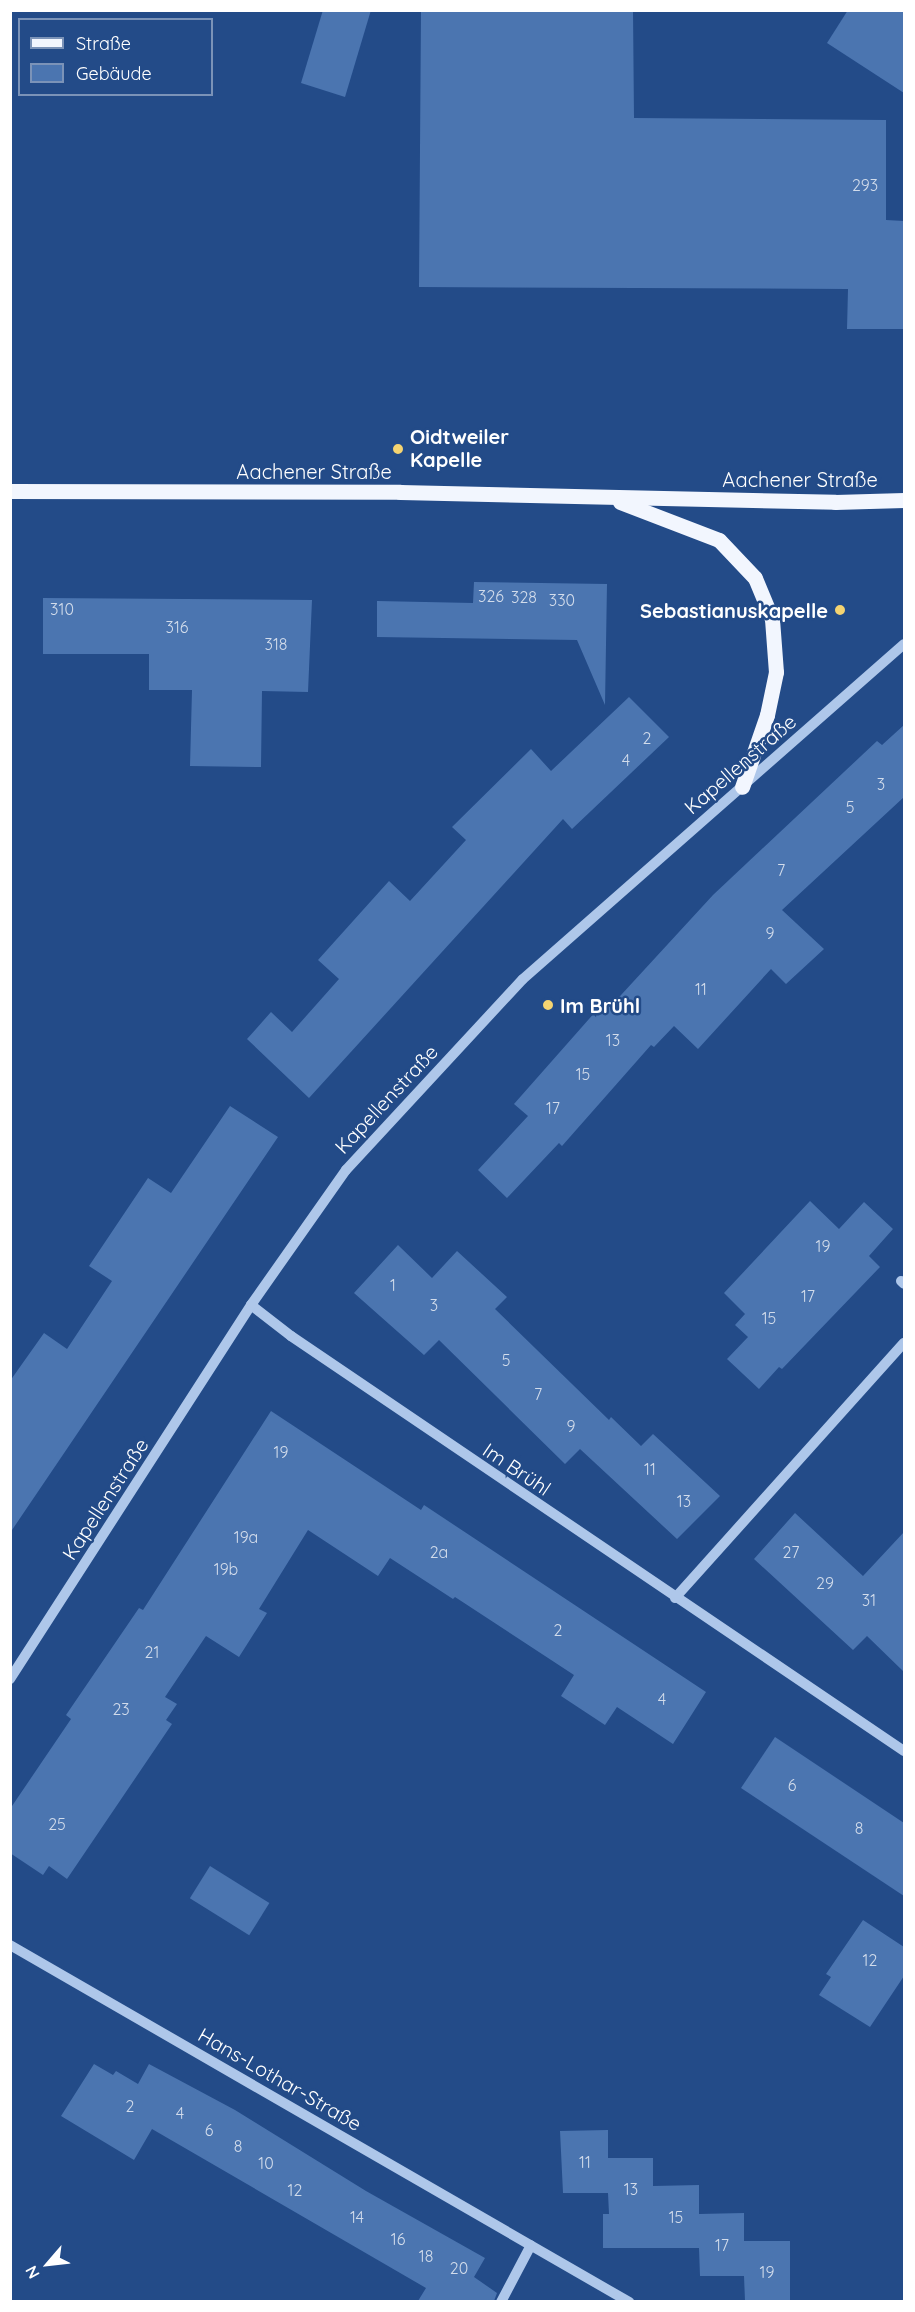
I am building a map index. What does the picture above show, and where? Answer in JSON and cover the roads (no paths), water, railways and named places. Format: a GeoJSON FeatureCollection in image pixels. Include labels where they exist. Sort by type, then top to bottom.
{"type":"FeatureCollection","features":[{"type":"Feature","properties":{"kind":"main road","name":"Aachener Straße"},"geometry":{"type":"LineString","coordinates":[[10,491],[400,492],[835,502],[904,500]]}},
{"type":"Feature","properties":{"kind":"main road"},"geometry":{"type":"LineString","coordinates":[[606,497],[719,540],[755,578],[772,619],[776,672],[766,715],[742,786]]}},
{"type":"Feature","properties":{"kind":"street","name":"Kapellenstraße"},"geometry":{"type":"LineString","coordinates":[[10,1679],[251,1305],[346,1170],[523,979],[904,644]]}},
{"type":"Feature","properties":{"kind":"street","name":"Im Brühl"},"geometry":{"type":"LineString","coordinates":[[251,1305],[291,1336],[904,1751]]}},
{"type":"Feature","properties":{"kind":"street"},"geometry":{"type":"LineString","coordinates":[[675,1598],[904,1342]]}},
{"type":"Feature","properties":{"kind":"street","name":"Hans-Lothar-Straße"},"geometry":{"type":"LineString","coordinates":[[10,1945],[629,2301]]}},
{"type":"Feature","properties":{"kind":"street"},"geometry":{"type":"LineString","coordinates":[[501,2301],[531,2245]]}},
{"type":"Feature","properties":{"kind":"place","name":"Oidtweiler Kapelle"},"geometry":{"type":"Point","coordinates":[398,449]}},
{"type":"Feature","properties":{"kind":"place","name":"Sebastianuskapelle"},"geometry":{"type":"Point","coordinates":[840,610]}},
{"type":"Feature","properties":{"kind":"place","name":"Im Brühl"},"geometry":{"type":"Point","coordinates":[548,1005]}}]}
